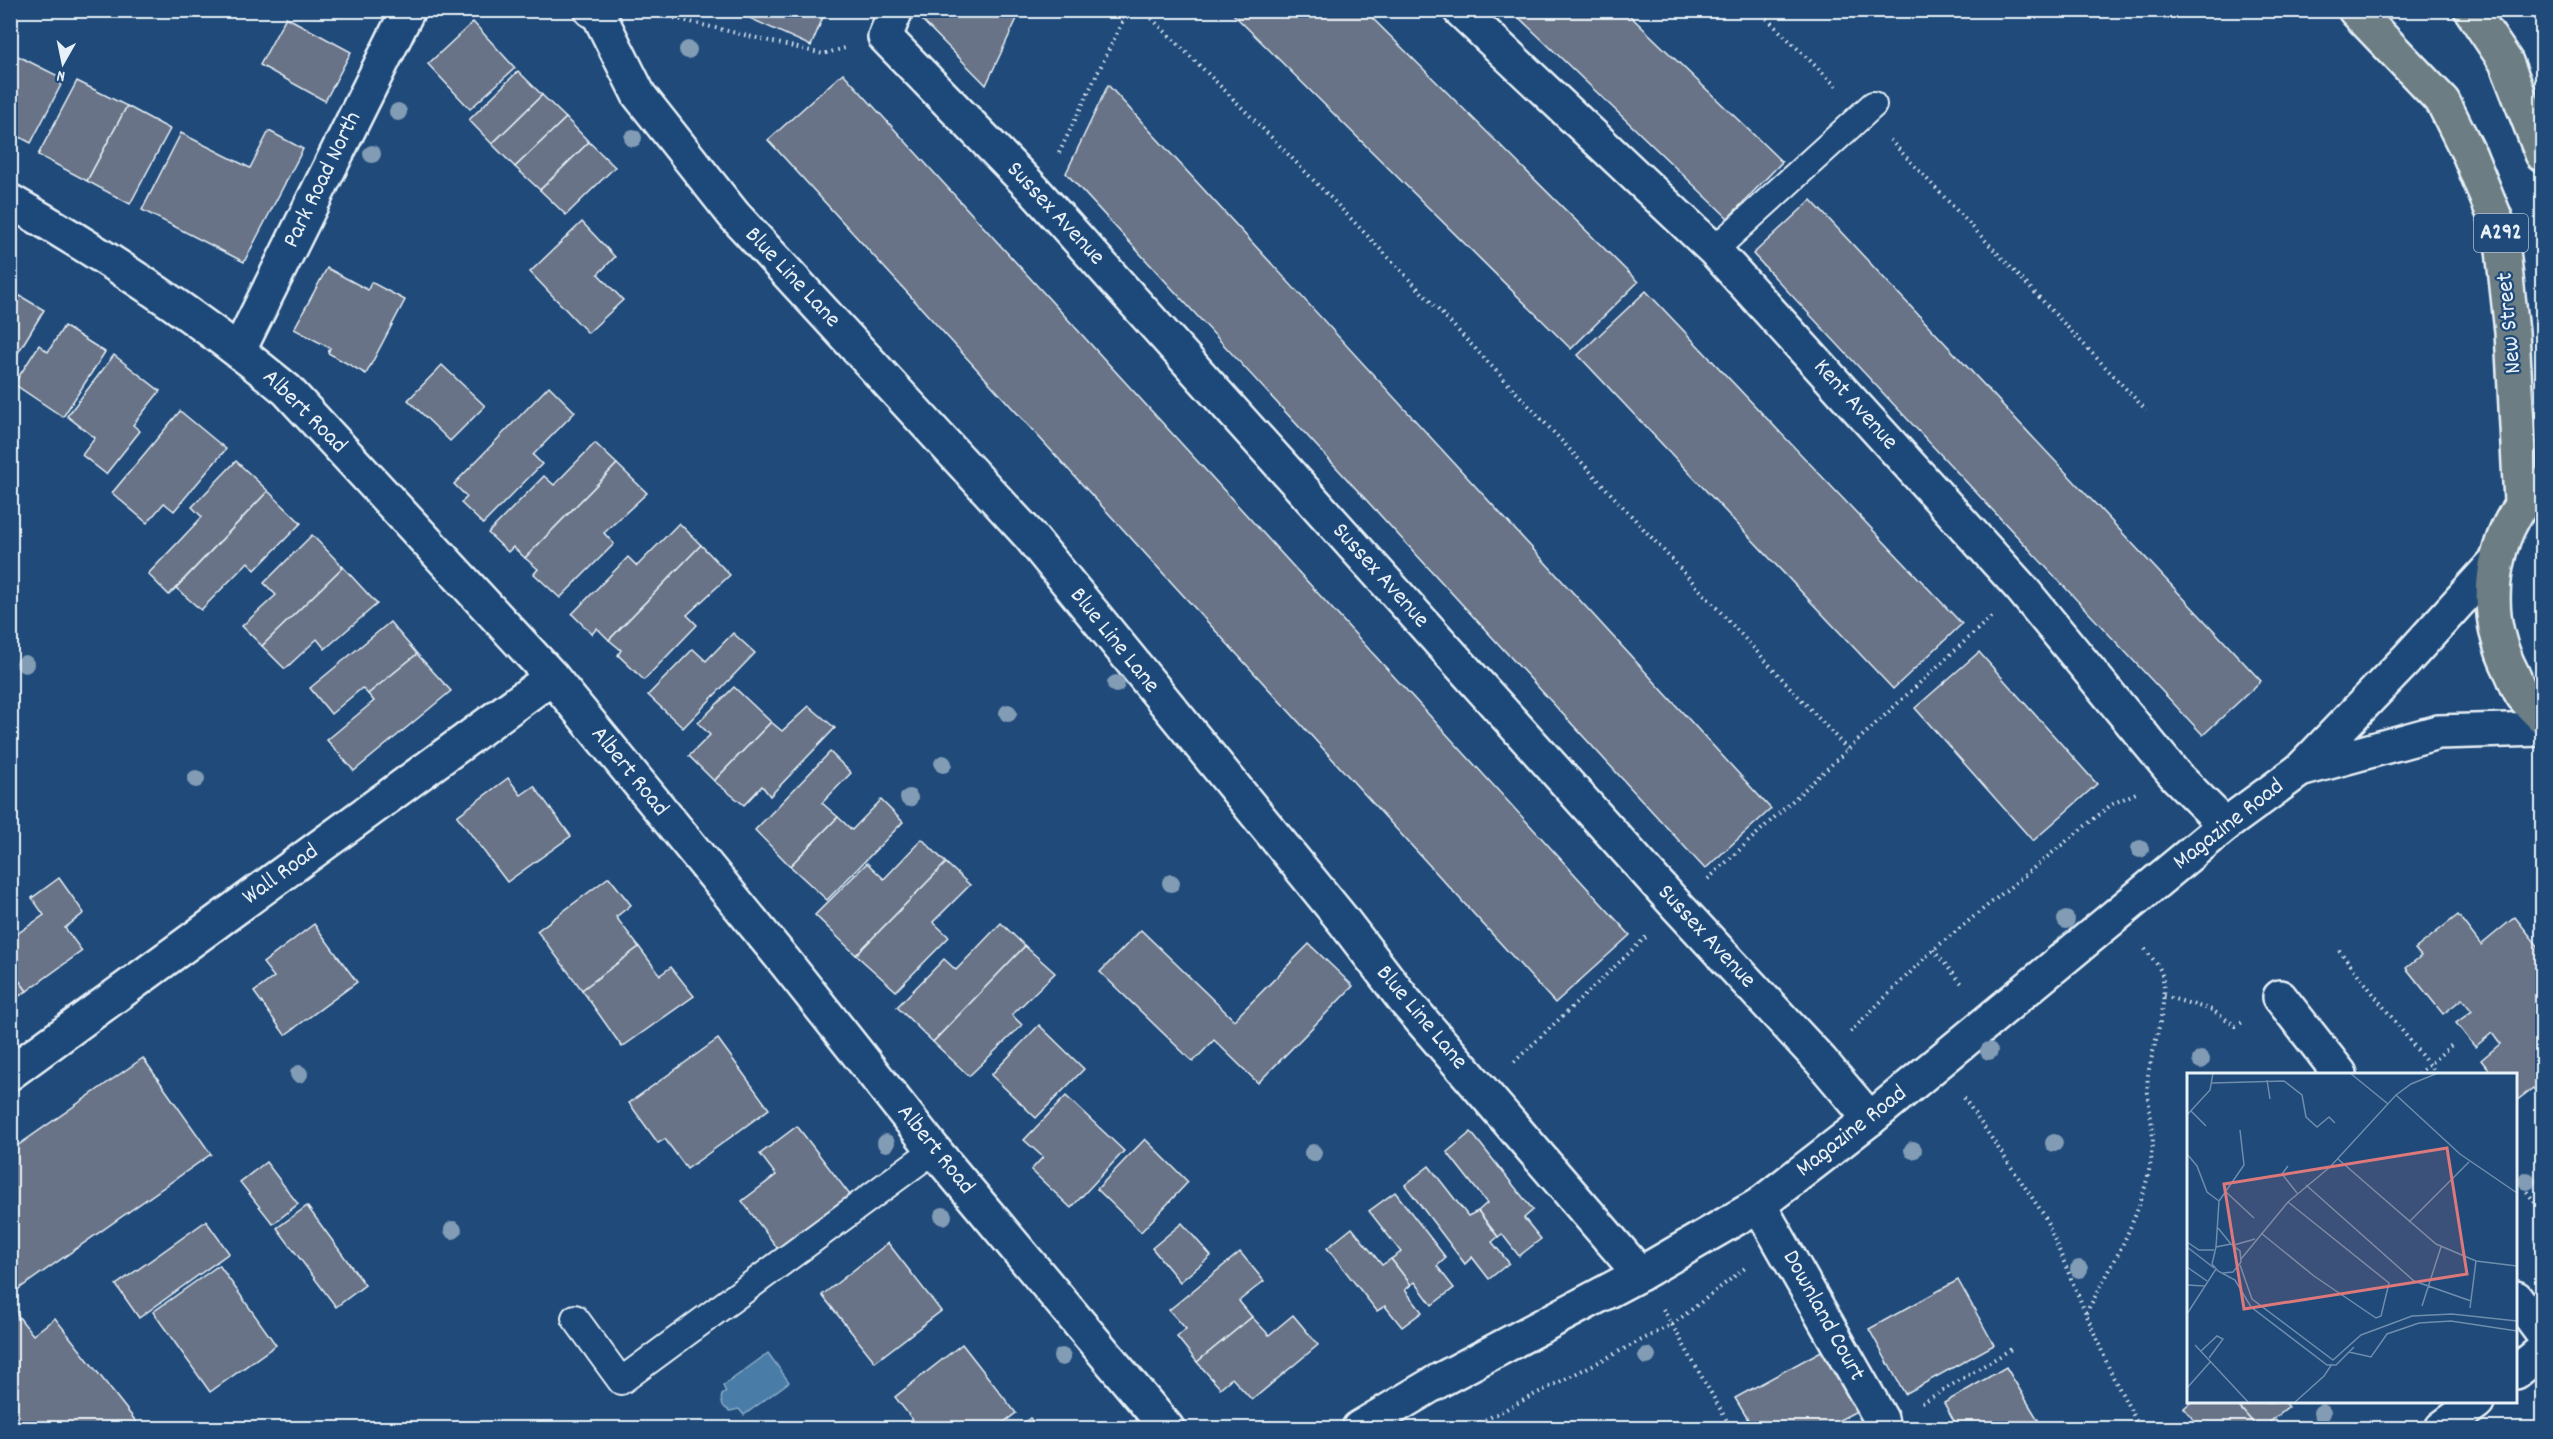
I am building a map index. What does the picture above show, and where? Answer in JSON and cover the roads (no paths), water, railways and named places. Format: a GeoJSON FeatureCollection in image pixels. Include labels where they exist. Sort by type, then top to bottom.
{"type":"FeatureCollection","features":[{"type":"Feature","properties":{"kind":"main road","name":"New Street"},"geometry":{"type":"LineString","coordinates":[[2355,10],[2443,102],[2501,232],[2532,491]]}},
{"type":"Feature","properties":{"kind":"main road"},"geometry":{"type":"LineString","coordinates":[[2471,10],[2506,62],[2542,154]]}},
{"type":"Feature","properties":{"kind":"main road"},"geometry":{"type":"LineString","coordinates":[[2532,491],[2506,530],[2496,561],[2492,608],[2502,653],[2523,695],[2542,716]]}},
{"type":"Feature","properties":{"kind":"street","name":"Park Road North"},"geometry":{"type":"LineString","coordinates":[[239,350],[408,10]]}},
{"type":"Feature","properties":{"kind":"street","name":"Blue Line Lane"},"geometry":{"type":"LineString","coordinates":[[591,10],[599,15],[639,95],[734,215],[1029,535],[1342,920],[1404,1000],[1640,1274]]}},
{"type":"Feature","properties":{"kind":"street","name":"Kent Avenue"},"geometry":{"type":"LineString","coordinates":[[1460,10],[1714,250],[2022,589],[2175,775],[2225,825]]}},
{"type":"Feature","properties":{"kind":"street","name":"Sussex Avenue"},"geometry":{"type":"LineString","coordinates":[[891,24],[1033,189],[1678,907],[1821,1061],[1870,1119]]}},
{"type":"Feature","properties":{"kind":"street","name":"Albert Road"},"geometry":{"type":"LineString","coordinates":[[10,201],[75,238],[239,350],[287,390],[552,677],[786,963],[934,1150],[1167,1428]]}},
{"type":"Feature","properties":{"kind":"street","name":"Magazine Road"},"geometry":{"type":"LineString","coordinates":[[1359,1428],[1440,1380],[1640,1274],[1759,1205],[1870,1119],[2225,825],[2300,770],[2406,660],[2496,561]]}},
{"type":"Feature","properties":{"kind":"street","name":"Wall Road"},"geometry":{"type":"LineString","coordinates":[[10,1073],[552,677]]}},
{"type":"Feature","properties":{"kind":"street","name":"Magazine Road"},"geometry":{"type":"LineString","coordinates":[[2300,770],[2438,732],[2542,729]]}},
{"type":"Feature","properties":{"kind":"street"},"geometry":{"type":"LineString","coordinates":[[2280,997],[2339,1073]]}},
{"type":"Feature","properties":{"kind":"street","name":"Downland Court"},"geometry":{"type":"LineString","coordinates":[[1759,1205],[1870,1399],[1883,1428]]}},
{"type":"Feature","properties":{"kind":"street"},"geometry":{"type":"LineString","coordinates":[[2517,1299],[2542,1333]]}},
{"type":"Feature","properties":{"kind":"street"},"geometry":{"type":"LineString","coordinates":[[2517,1371],[2542,1351]]}},
{"type":"Feature","properties":{"kind":"street"},"geometry":{"type":"LineString","coordinates":[[2442,1428],[2474,1403]]}},
{"type":"Feature","properties":{"kind":"lane"},"geometry":{"type":"LineString","coordinates":[[1714,250],[1869,109]]}},
{"type":"Feature","properties":{"kind":"lane"},"geometry":{"type":"LineString","coordinates":[[575,1318],[621,1381],[934,1150]]}},
{"type":"Feature","properties":{"kind":"water"},"geometry":{"type":"Polygon","coordinates":[[[768,1353],[789,1382],[744,1415],[739,1409],[728,1410],[722,1402],[722,1395],[726,1392],[723,1386],[768,1353]]]}}]}
